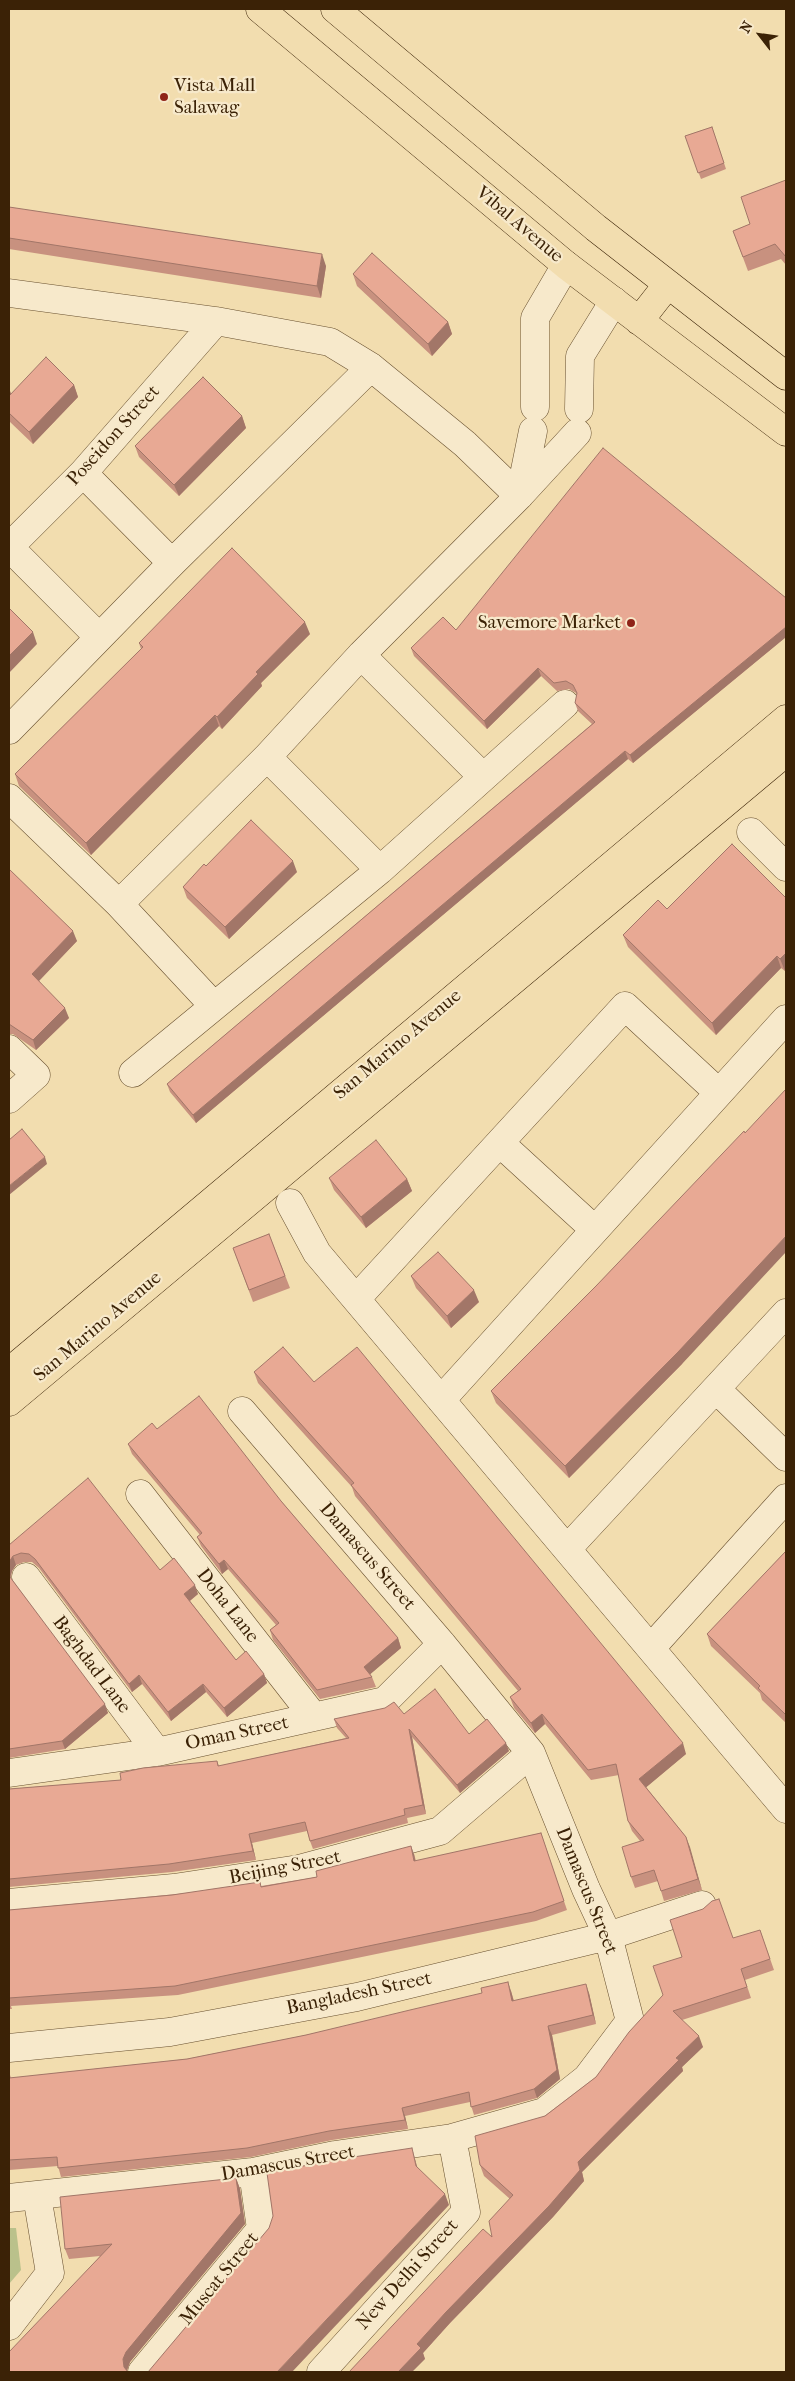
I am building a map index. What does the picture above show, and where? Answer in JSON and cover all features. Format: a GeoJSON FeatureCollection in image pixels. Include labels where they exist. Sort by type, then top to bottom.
{"type":"FeatureCollection","features":[{"type":"Feature","properties":{"kind":"main road","name":"Vibal Avenue"},"geometry":{"type":"LineString","coordinates":[[260,9],[566,265],[786,432]]}},
{"type":"Feature","properties":{"kind":"main road"},"geometry":{"type":"LineString","coordinates":[[335,9],[596,228],[786,376]]}},
{"type":"Feature","properties":{"kind":"main road"},"geometry":{"type":"LineString","coordinates":[[639,321],[668,284]]}},
{"type":"Feature","properties":{"kind":"main road","name":"San Marino Avenue"},"geometry":{"type":"LineString","coordinates":[[9,1372],[786,718]]}},
{"type":"Feature","properties":{"kind":"main road","name":"San Marino Avenue"},"geometry":{"type":"LineString","coordinates":[[9,1402],[786,752]]}},
{"type":"Feature","properties":{"kind":"street"},"geometry":{"type":"LineString","coordinates":[[519,496],[534,419],[536,318],[566,265]]}},
{"type":"Feature","properties":{"kind":"street"},"geometry":{"type":"LineString","coordinates":[[9,293],[216,321],[330,342],[371,367],[465,444],[519,496]]}},
{"type":"Feature","properties":{"kind":"street"},"geometry":{"type":"LineString","coordinates":[[119,904],[267,757],[361,655],[519,496],[578,421],[580,356],[614,301]]}},
{"type":"Feature","properties":{"kind":"street","name":"Poseidon Street"},"geometry":{"type":"LineString","coordinates":[[9,548],[83,473],[216,321]]}},
{"type":"Feature","properties":{"kind":"street"},"geometry":{"type":"LineString","coordinates":[[9,730],[98,637],[371,367]]}},
{"type":"Feature","properties":{"kind":"street"},"geometry":{"type":"LineString","coordinates":[[83,473],[172,563]]}},
{"type":"Feature","properties":{"kind":"street"},"geometry":{"type":"LineString","coordinates":[[9,548],[98,637]]}},
{"type":"Feature","properties":{"kind":"street"},"geometry":{"type":"LineString","coordinates":[[361,655],[483,777]]}},
{"type":"Feature","properties":{"kind":"street"},"geometry":{"type":"LineString","coordinates":[[133,1072],[380,870],[565,704]]}},
{"type":"Feature","properties":{"kind":"street"},"geometry":{"type":"LineString","coordinates":[[267,757],[380,870]]}},
{"type":"Feature","properties":{"kind":"street"},"geometry":{"type":"LineString","coordinates":[[9,798],[119,904],[214,1006]]}},
{"type":"Feature","properties":{"kind":"street"},"geometry":{"type":"LineString","coordinates":[[751,832],[786,867]]}},
{"type":"Feature","properties":{"kind":"street"},"geometry":{"type":"LineString","coordinates":[[356,1299],[626,1006],[719,1093]]}},
{"type":"Feature","properties":{"kind":"street"},"geometry":{"type":"LineString","coordinates":[[441,1400],[786,1019]]}},
{"type":"Feature","properties":{"kind":"street"},"geometry":{"type":"LineString","coordinates":[[9,1049],[36,1075],[9,1098]]}},
{"type":"Feature","properties":{"kind":"street"},"geometry":{"type":"LineString","coordinates":[[500,1143],[595,1230]]}},
{"type":"Feature","properties":{"kind":"street"},"geometry":{"type":"LineString","coordinates":[[290,1203],[317,1253],[651,1648],[784,1800]]}},
{"type":"Feature","properties":{"kind":"street"},"geometry":{"type":"LineString","coordinates":[[567,1549],[786,1313]]}},
{"type":"Feature","properties":{"kind":"street"},"geometry":{"type":"LineString","coordinates":[[716,1389],[786,1457]]}},
{"type":"Feature","properties":{"kind":"street","name":"Damascus Street"},"geometry":{"type":"LineString","coordinates":[[9,2198],[253,2172],[335,2154],[452,2138],[544,2112],[587,2078],[630,2021],[608,1936],[586,1889],[531,1753],[442,1644],[242,1411]]}},
{"type":"Feature","properties":{"kind":"street","name":"Doha Lane"},"geometry":{"type":"LineString","coordinates":[[140,1494],[314,1717]]}},
{"type":"Feature","properties":{"kind":"street"},"geometry":{"type":"LineString","coordinates":[[651,1648],[786,1498]]}},
{"type":"Feature","properties":{"kind":"street","name":"Baghdad Lane"},"geometry":{"type":"LineString","coordinates":[[26,1577],[157,1752]]}},
{"type":"Feature","properties":{"kind":"street","name":"Oman Street"},"geometry":{"type":"LineString","coordinates":[[9,1773],[157,1752],[385,1701],[442,1644]]}},
{"type":"Feature","properties":{"kind":"street","name":"Beijing Street"},"geometry":{"type":"LineString","coordinates":[[9,1903],[174,1888],[299,1868],[440,1831],[531,1753]]}},
{"type":"Feature","properties":{"kind":"street","name":"Bangladesh Street"},"geometry":{"type":"LineString","coordinates":[[9,2048],[170,2032],[348,1999],[608,1936],[702,1905]]}},
{"type":"Feature","properties":{"kind":"street","name":"New Delhi Street"},"geometry":{"type":"LineString","coordinates":[[321,2372],[466,2212],[452,2138]]}},
{"type":"Feature","properties":{"kind":"street","name":"Muscat Street"},"geometry":{"type":"LineString","coordinates":[[142,2372],[262,2229],[253,2172]]}},
{"type":"Feature","properties":{"kind":"street"},"geometry":{"type":"LineString","coordinates":[[9,2326],[50,2273],[37,2196]]}},
{"type":"Feature","properties":{"kind":"green space"},"geometry":{"type":"Polygon","coordinates":[[[9,2228],[16,2228],[21,2270],[9,2284],[9,2228]]]}},
{"type":"Feature","properties":{"kind":"building"},"geometry":{"type":"Polygon","coordinates":[[[712,127],[724,163],[698,173],[685,136],[712,127]]]}},
{"type":"Feature","properties":{"kind":"building"},"geometry":{"type":"Polygon","coordinates":[[[786,180],[786,257],[775,244],[743,257],[733,231],[750,224],[741,197],[786,180]]]}},
{"type":"Feature","properties":{"kind":"building"},"geometry":{"type":"Polygon","coordinates":[[[9,207],[322,254],[317,286],[9,238],[9,207]]]}},
{"type":"Feature","properties":{"kind":"building"},"geometry":{"type":"Polygon","coordinates":[[[372,253],[448,322],[428,344],[353,274],[372,253]]]}},
{"type":"Feature","properties":{"kind":"building"},"geometry":{"type":"Polygon","coordinates":[[[46,357],[74,385],[29,432],[9,413],[9,396],[46,357]]]}},
{"type":"Feature","properties":{"kind":"building"},"geometry":{"type":"Polygon","coordinates":[[[203,377],[242,416],[174,485],[135,446],[203,377]]]}},
{"type":"Feature","properties":{"kind":"building"},"geometry":{"type":"Polygon","coordinates":[[[603,448],[786,598],[786,627],[630,755],[625,751],[193,1115],[167,1084],[595,722],[575,703],[577,693],[573,685],[566,681],[554,683],[538,668],[484,721],[411,648],[443,617],[456,630],[603,448]]]}},
{"type":"Feature","properties":{"kind":"building"},"geometry":{"type":"Polygon","coordinates":[[[232,548],[305,622],[256,672],[258,674],[217,717],[215,715],[86,843],[15,774],[143,647],[139,643],[232,548]]]}},
{"type":"Feature","properties":{"kind":"building"},"geometry":{"type":"Polygon","coordinates":[[[9,608],[33,632],[9,656],[9,608]]]}},
{"type":"Feature","properties":{"kind":"building"},"geometry":{"type":"Polygon","coordinates":[[[251,820],[293,861],[225,927],[183,887],[204,864],[206,866],[251,820]]]}},
{"type":"Feature","properties":{"kind":"building"},"geometry":{"type":"Polygon","coordinates":[[[732,844],[786,898],[786,953],[780,959],[777,956],[712,1023],[623,935],[658,900],[667,909],[732,844]]]}},
{"type":"Feature","properties":{"kind":"building"},"geometry":{"type":"Polygon","coordinates":[[[9,869],[73,931],[32,974],[65,1008],[33,1040],[9,1024],[9,869]]]}},
{"type":"Feature","properties":{"kind":"building"},"geometry":{"type":"Polygon","coordinates":[[[786,1089],[786,1236],[678,1352],[565,1466],[491,1391],[596,1286],[786,1089]]]}},
{"type":"Feature","properties":{"kind":"building"},"geometry":{"type":"Polygon","coordinates":[[[22,1129],[45,1157],[9,1186],[9,1140],[22,1129]]]}},
{"type":"Feature","properties":{"kind":"building"},"geometry":{"type":"Polygon","coordinates":[[[376,1140],[407,1179],[361,1217],[329,1178],[376,1140]]]}},
{"type":"Feature","properties":{"kind":"building"},"geometry":{"type":"Polygon","coordinates":[[[269,1234],[285,1276],[249,1290],[233,1248],[269,1234]]]}},
{"type":"Feature","properties":{"kind":"building"},"geometry":{"type":"Polygon","coordinates":[[[438,1252],[474,1290],[447,1316],[411,1276],[438,1252]]]}},
{"type":"Feature","properties":{"kind":"building"},"geometry":{"type":"Polygon","coordinates":[[[283,1347],[314,1382],[357,1347],[683,1743],[639,1779],[686,1837],[698,1879],[661,1891],[654,1870],[631,1877],[622,1847],[644,1840],[628,1821],[616,1764],[588,1770],[542,1714],[531,1723],[510,1697],[521,1689],[351,1485],[354,1483],[254,1372],[283,1347]]]}},
{"type":"Feature","properties":{"kind":"building"},"geometry":{"type":"Polygon","coordinates":[[[199,1396],[281,1501],[398,1638],[364,1667],[372,1677],[317,1690],[270,1630],[279,1623],[224,1560],[219,1564],[197,1537],[202,1533],[128,1444],[152,1423],[157,1429],[199,1396]]]}},
{"type":"Feature","properties":{"kind":"building"},"geometry":{"type":"Polygon","coordinates":[[[88,1478],[160,1570],[174,1558],[195,1585],[184,1594],[236,1660],[246,1651],[264,1674],[224,1708],[203,1684],[168,1712],[139,1675],[129,1684],[35,1559],[29,1554],[21,1553],[13,1556],[9,1562],[9,1545],[88,1478]]]}},
{"type":"Feature","properties":{"kind":"building"},"geometry":{"type":"Polygon","coordinates":[[[786,1551],[785,1714],[758,1688],[760,1686],[707,1634],[786,1551]]]}},
{"type":"Feature","properties":{"kind":"building"},"geometry":{"type":"Polygon","coordinates":[[[9,1574],[105,1704],[62,1741],[9,1749],[9,1574]]]}},
{"type":"Feature","properties":{"kind":"building"},"geometry":{"type":"Polygon","coordinates":[[[435,1689],[469,1734],[487,1719],[506,1743],[457,1785],[409,1729],[423,1805],[404,1809],[405,1815],[310,1841],[305,1822],[249,1834],[253,1851],[169,1864],[9,1879],[9,1789],[121,1780],[120,1773],[143,1768],[217,1761],[218,1766],[349,1738],[334,1719],[385,1708],[394,1702],[404,1714],[435,1689]]]}},
{"type":"Feature","properties":{"kind":"building"},"geometry":{"type":"Polygon","coordinates":[[[541,1833],[564,1901],[533,1912],[175,1986],[9,1998],[9,1910],[172,1895],[260,1882],[261,1887],[317,1877],[316,1871],[411,1846],[414,1861],[541,1833]]]}},
{"type":"Feature","properties":{"kind":"building"},"geometry":{"type":"Polygon","coordinates":[[[719,1899],[733,1938],[760,1930],[770,1959],[741,1969],[747,1987],[673,2011],[699,2036],[676,2058],[679,2060],[578,2162],[580,2170],[549,2206],[417,2344],[421,2348],[398,2372],[349,2372],[483,2229],[492,2237],[489,2221],[513,2195],[480,2165],[475,2136],[545,2116],[596,2077],[629,2032],[663,1995],[653,1966],[682,1957],[670,1920],[703,1909],[712,1901],[719,1899]]]}},
{"type":"Feature","properties":{"kind":"building"},"geometry":{"type":"Polygon","coordinates":[[[508,1982],[512,2001],[586,1984],[593,2015],[548,2026],[557,2070],[534,2089],[471,2107],[469,2092],[402,2108],[405,2120],[329,2131],[247,2148],[58,2168],[57,2157],[9,2160],[9,2078],[187,2059],[306,2035],[482,1993],[481,1988],[508,1982]]]}},
{"type":"Feature","properties":{"kind":"building"},"geometry":{"type":"Polygon","coordinates":[[[412,2148],[416,2166],[445,2194],[277,2372],[148,2372],[269,2228],[273,2216],[267,2173],[412,2148]]]}},
{"type":"Feature","properties":{"kind":"building"},"geometry":{"type":"Polygon","coordinates":[[[236,2178],[241,2213],[126,2352],[123,2359],[124,2367],[128,2372],[9,2372],[9,2352],[112,2244],[65,2249],[60,2197],[236,2178]]]}},
{"type":"Feature","properties":{"kind":"place","name":"Vista Mall Salawag"},"geometry":{"type":"Point","coordinates":[164,97]}},
{"type":"Feature","properties":{"kind":"place","name":"Savemore Market"},"geometry":{"type":"Point","coordinates":[631,623]}}]}
